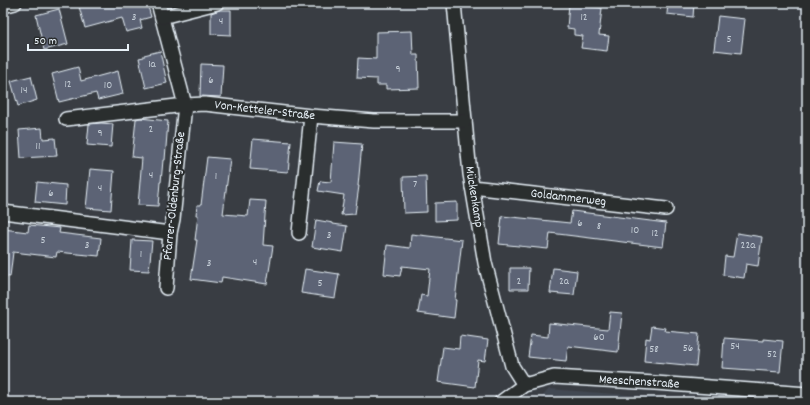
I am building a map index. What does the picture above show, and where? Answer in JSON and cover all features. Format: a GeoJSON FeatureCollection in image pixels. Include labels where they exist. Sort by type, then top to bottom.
{"type":"FeatureCollection","features":[{"type":"Feature","properties":{"kind":"street"},"geometry":{"type":"LineString","coordinates":[[3,6],[15,3]]}},
{"type":"Feature","properties":{"kind":"street"},"geometry":{"type":"LineString","coordinates":[[158,3],[186,105]]}},
{"type":"Feature","properties":{"kind":"street"},"geometry":{"type":"LineString","coordinates":[[162,17],[217,3]]}},
{"type":"Feature","properties":{"kind":"street","name":"Mückenkamp"},"geometry":{"type":"LineString","coordinates":[[454,3],[470,174],[485,263],[512,366],[524,385]]}},
{"type":"Feature","properties":{"kind":"street","name":"Von-Ketteler-Straße"},"geometry":{"type":"LineString","coordinates":[[66,119],[205,104],[311,116],[374,121],[464,121]]}},
{"type":"Feature","properties":{"kind":"street","name":"Pfarrer-Oldenburg-Straße"},"geometry":{"type":"LineString","coordinates":[[166,288],[170,233],[173,219],[186,105]]}},
{"type":"Feature","properties":{"kind":"street"},"geometry":{"type":"LineString","coordinates":[[299,233],[311,116]]}},
{"type":"Feature","properties":{"kind":"street","name":"Goldammerweg"},"geometry":{"type":"LineString","coordinates":[[472,187],[666,209]]}},
{"type":"Feature","properties":{"kind":"street"},"geometry":{"type":"LineString","coordinates":[[3,212],[170,233]]}},
{"type":"Feature","properties":{"kind":"street","name":"Meeschenstraße"},"geometry":{"type":"LineString","coordinates":[[501,402],[524,385],[554,377],[655,383],[777,397],[807,394]]}},
{"type":"Feature","properties":{"kind":"shaded area"},"geometry":{"type":"Polygon","coordinates":[[[549,389],[681,399],[680,402],[541,402],[541,398],[549,389]]]}},
{"type":"Feature","properties":{"kind":"building"},"geometry":{"type":"Polygon","coordinates":[[[78,3],[147,3],[151,17],[140,20],[142,28],[126,32],[122,18],[85,28],[78,3]]]}},
{"type":"Feature","properties":{"kind":"building"},"geometry":{"type":"Polygon","coordinates":[[[668,3],[694,3],[693,17],[667,14],[668,3]]]}},
{"type":"Feature","properties":{"kind":"building"},"geometry":{"type":"Polygon","coordinates":[[[569,4],[602,8],[599,35],[609,36],[607,51],[581,48],[583,36],[574,35],[574,29],[567,28],[569,4]]]}},
{"type":"Feature","properties":{"kind":"building"},"geometry":{"type":"Polygon","coordinates":[[[59,9],[68,44],[44,50],[36,15],[59,9]]]}},
{"type":"Feature","properties":{"kind":"building"},"geometry":{"type":"Polygon","coordinates":[[[220,10],[231,10],[231,35],[211,34],[211,13],[220,10]]]}},
{"type":"Feature","properties":{"kind":"building"},"geometry":{"type":"Polygon","coordinates":[[[718,16],[745,19],[741,53],[714,50],[718,16]]]}},
{"type":"Feature","properties":{"kind":"building"},"geometry":{"type":"Polygon","coordinates":[[[412,31],[413,55],[418,55],[419,88],[386,89],[386,85],[377,85],[377,79],[357,78],[358,58],[376,59],[376,32],[412,31]]]}},
{"type":"Feature","properties":{"kind":"building"},"geometry":{"type":"Polygon","coordinates":[[[160,51],[167,83],[146,88],[139,58],[144,57],[144,55],[160,51]]]}},
{"type":"Feature","properties":{"kind":"building"},"geometry":{"type":"Polygon","coordinates":[[[201,64],[223,65],[221,97],[200,96],[201,64]]]}},
{"type":"Feature","properties":{"kind":"building"},"geometry":{"type":"Polygon","coordinates":[[[78,67],[81,81],[118,71],[123,94],[98,100],[96,93],[59,102],[52,74],[78,67]]]}},
{"type":"Feature","properties":{"kind":"building"},"geometry":{"type":"Polygon","coordinates":[[[31,76],[37,100],[18,106],[11,81],[31,76]]]}},
{"type":"Feature","properties":{"kind":"building"},"geometry":{"type":"Polygon","coordinates":[[[140,118],[168,121],[165,160],[163,160],[158,206],[138,205],[142,158],[132,157],[136,119],[140,118]]]}},
{"type":"Feature","properties":{"kind":"building"},"geometry":{"type":"Polygon","coordinates":[[[89,124],[113,124],[111,147],[87,145],[89,124]]]}},
{"type":"Feature","properties":{"kind":"building"},"geometry":{"type":"Polygon","coordinates":[[[42,128],[43,139],[55,138],[57,156],[21,158],[19,130],[42,128]]]}},
{"type":"Feature","properties":{"kind":"building"},"geometry":{"type":"Polygon","coordinates":[[[253,139],[291,142],[288,172],[250,169],[253,139]]]}},
{"type":"Feature","properties":{"kind":"building"},"geometry":{"type":"Polygon","coordinates":[[[334,142],[362,144],[355,214],[341,215],[344,195],[318,191],[320,181],[331,182],[334,142]]]}},
{"type":"Feature","properties":{"kind":"building"},"geometry":{"type":"Polygon","coordinates":[[[207,157],[230,159],[223,214],[248,216],[250,200],[266,201],[263,245],[273,246],[267,284],[222,277],[221,283],[191,279],[197,240],[195,240],[198,215],[196,215],[197,205],[201,205],[207,157]]]}},
{"type":"Feature","properties":{"kind":"building"},"geometry":{"type":"Polygon","coordinates":[[[90,169],[114,171],[111,210],[86,208],[90,169]]]}},
{"type":"Feature","properties":{"kind":"building"},"geometry":{"type":"Polygon","coordinates":[[[426,176],[427,212],[404,213],[403,177],[426,176]]]}},
{"type":"Feature","properties":{"kind":"building"},"geometry":{"type":"Polygon","coordinates":[[[37,182],[66,185],[65,205],[35,202],[37,182]]]}},
{"type":"Feature","properties":{"kind":"building"},"geometry":{"type":"Polygon","coordinates":[[[457,202],[457,220],[435,221],[435,203],[457,202]]]}},
{"type":"Feature","properties":{"kind":"building"},"geometry":{"type":"Polygon","coordinates":[[[572,211],[666,223],[663,247],[550,233],[548,249],[499,244],[502,216],[570,223],[572,211]]]}},
{"type":"Feature","properties":{"kind":"building"},"geometry":{"type":"Polygon","coordinates":[[[316,220],[347,226],[343,252],[312,247],[316,220]]]}},
{"type":"Feature","properties":{"kind":"building"},"geometry":{"type":"Polygon","coordinates":[[[29,225],[60,228],[59,233],[101,238],[99,256],[57,252],[56,257],[13,252],[10,277],[3,276],[3,229],[28,232],[29,225]]]}},
{"type":"Feature","properties":{"kind":"building"},"geometry":{"type":"Polygon","coordinates":[[[737,233],[762,237],[758,266],[746,264],[744,278],[723,275],[725,256],[733,257],[737,233]]]}},
{"type":"Feature","properties":{"kind":"building"},"geometry":{"type":"Polygon","coordinates":[[[411,234],[462,240],[454,318],[418,313],[421,295],[427,296],[430,269],[402,266],[400,276],[384,274],[387,245],[410,248],[411,234]]]}},
{"type":"Feature","properties":{"kind":"building"},"geometry":{"type":"Polygon","coordinates":[[[132,240],[152,241],[149,271],[130,270],[132,240]]]}},
{"type":"Feature","properties":{"kind":"building"},"geometry":{"type":"Polygon","coordinates":[[[510,268],[529,268],[528,289],[510,289],[510,268]]]}},
{"type":"Feature","properties":{"kind":"building"},"geometry":{"type":"Polygon","coordinates":[[[553,268],[577,271],[574,295],[550,293],[553,268]]]}},
{"type":"Feature","properties":{"kind":"building"},"geometry":{"type":"Polygon","coordinates":[[[305,269],[339,274],[335,298],[301,293],[305,269]]]}},
{"type":"Feature","properties":{"kind":"building"},"geometry":{"type":"Polygon","coordinates":[[[610,312],[622,313],[618,352],[568,346],[566,361],[528,357],[531,335],[548,337],[549,323],[608,329],[610,312]]]}},
{"type":"Feature","properties":{"kind":"building"},"geometry":{"type":"Polygon","coordinates":[[[652,326],[666,328],[665,331],[699,334],[696,366],[644,361],[646,338],[650,339],[652,326]]]}},
{"type":"Feature","properties":{"kind":"building"},"geometry":{"type":"Polygon","coordinates":[[[460,336],[488,340],[485,361],[478,360],[475,387],[438,382],[443,347],[459,349],[460,336]]]}},
{"type":"Feature","properties":{"kind":"building"},"geometry":{"type":"Polygon","coordinates":[[[724,338],[783,341],[780,372],[722,368],[724,338]]]}}]}
